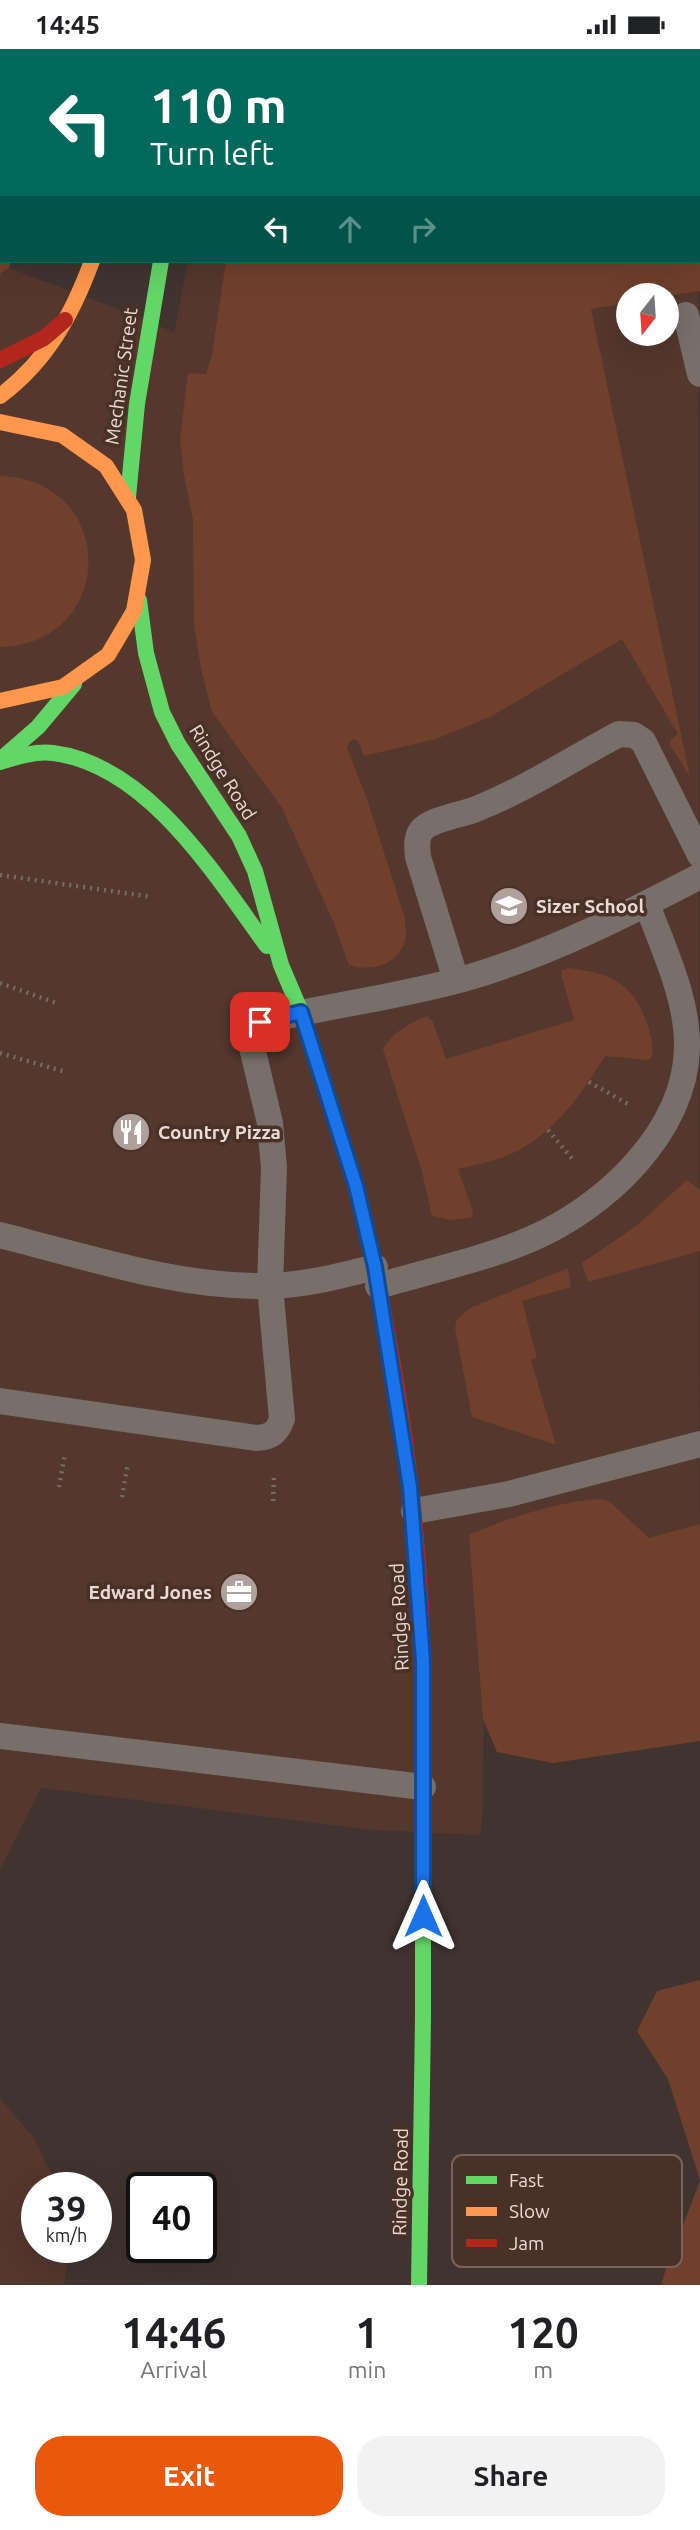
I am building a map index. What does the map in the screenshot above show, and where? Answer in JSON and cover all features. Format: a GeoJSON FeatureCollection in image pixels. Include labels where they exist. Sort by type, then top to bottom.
{"type":"FeatureCollection","features":[{"type":"Feature","properties":{"kind":"street"},"geometry":{"type":"LineString","coordinates":[[0,396],[30,372],[48,350],[83,287],[91,263]]}},
{"type":"Feature","properties":{"kind":"street","name":"Mechanic Street"},"geometry":{"type":"LineString","coordinates":[[128,497],[137,404],[160,263]]}},
{"type":"Feature","properties":{"kind":"street"},"geometry":{"type":"LineString","coordinates":[[0,360],[44,338],[67,319]]}},
{"type":"Feature","properties":{"kind":"street"},"geometry":{"type":"LineString","coordinates":[[0,412],[71,439],[94,454],[113,475],[128,497],[138,522],[144,575],[129,625],[115,647],[96,667],[75,682],[50,694],[22,700],[7,710]]}},
{"type":"Feature","properties":{"kind":"street"},"geometry":{"type":"LineString","coordinates":[[0,422],[18,422],[46,428]]}},
{"type":"Feature","properties":{"kind":"street","name":"Rindge Road"},"geometry":{"type":"LineString","coordinates":[[138,600],[146,653],[162,712],[178,744],[239,836],[255,871],[281,965],[301,1012],[356,1186],[377,1276],[400,1413],[414,1511],[423,1661],[423,2018],[419,2285]]}},
{"type":"Feature","properties":{"kind":"street"},"geometry":{"type":"LineString","coordinates":[[0,761],[38,727],[75,682]]}},
{"type":"Feature","properties":{"kind":"street","name":"Rindge Road"},"geometry":{"type":"LineString","coordinates":[[7,710],[131,786],[174,824],[209,866],[281,965]]}},
{"type":"Feature","properties":{"kind":"street","name":"Rindge Road"},"geometry":{"type":"LineString","coordinates":[[0,761],[35,753],[54,753],[94,764],[115,776]]}},
{"type":"Feature","properties":{"kind":"lane"},"geometry":{"type":"LineString","coordinates":[[686,315],[700,374]]}},
{"type":"Feature","properties":{"kind":"lane"},"geometry":{"type":"LineString","coordinates":[[456,980],[418,857],[417,842],[421,831],[429,825],[511,793],[620,734],[634,735],[643,741],[700,855]]}},
{"type":"Feature","properties":{"kind":"lane"},"geometry":{"type":"LineString","coordinates":[[0,1401],[256,1438],[269,1437],[278,1430],[282,1419],[270,1286],[274,1168],[270,1123],[250,1039],[260,1022],[456,980],[538,954],[610,923],[700,876]]}},
{"type":"Feature","properties":{"kind":"lane"},"geometry":{"type":"LineString","coordinates":[[0,1235],[187,1280],[270,1286],[377,1276],[531,1239],[570,1219],[612,1188],[649,1148],[672,1110],[682,1080],[687,1047],[681,1000],[647,904]]}},
{"type":"Feature","properties":{"kind":"lane"},"geometry":{"type":"LineString","coordinates":[[414,1511],[509,1494],[700,1444]]}},
{"type":"Feature","properties":{"kind":"lane"},"geometry":{"type":"LineString","coordinates":[[0,1736],[423,1787]]}},
{"type":"Feature","properties":{"kind":"path"},"geometry":{"type":"LineString","coordinates":[[0,875],[152,897]]}},
{"type":"Feature","properties":{"kind":"path"},"geometry":{"type":"LineString","coordinates":[[0,983],[59,1004]]}},
{"type":"Feature","properties":{"kind":"path"},"geometry":{"type":"LineString","coordinates":[[0,1053],[65,1072]]}},
{"type":"Feature","properties":{"kind":"path"},"geometry":{"type":"LineString","coordinates":[[548,1130],[577,1165]]}},
{"type":"Feature","properties":{"kind":"shaded area"},"geometry":{"type":"Polygon","coordinates":[[[0,263],[10,263],[9,268],[0,274],[0,263]]]}},
{"type":"Feature","properties":{"kind":"shaded area"},"geometry":{"type":"Polygon","coordinates":[[[188,263],[698,263],[700,1662],[484,1719],[483,1810],[480,1835],[373,1830],[41,1788],[0,1870],[0,274],[9,268],[150,321],[174,333],[188,263]]]}},
{"type":"Feature","properties":{"kind":"shaded area"},"geometry":{"type":"Polygon","coordinates":[[[226,263],[700,263],[700,291],[679,294],[679,283],[616,283],[616,305],[591,309],[690,777],[670,745],[670,741],[678,734],[622,639],[492,716],[436,739],[364,756],[358,741],[354,739],[349,742],[347,748],[367,799],[405,918],[406,936],[396,956],[383,965],[366,968],[349,965],[334,923],[282,808],[212,712],[201,669],[194,624],[193,520],[180,440],[188,373],[206,374],[212,355],[226,263]]]}},
{"type":"Feature","properties":{"kind":"shaded area"},"geometry":{"type":"Polygon","coordinates":[[[0,476],[39,484],[66,504],[83,531],[88,561],[83,592],[66,619],[39,639],[0,647],[0,476]]]}},
{"type":"Feature","properties":{"kind":"shaded area"},"geometry":{"type":"Polygon","coordinates":[[[569,968],[609,977],[628,990],[636,999],[648,1026],[653,1046],[651,1058],[647,1060],[605,1056],[569,1108],[535,1140],[506,1156],[458,1169],[473,1212],[472,1217],[451,1220],[432,1216],[422,1172],[383,1049],[402,1029],[427,1016],[433,1022],[446,1059],[574,1020],[561,974],[562,970],[569,968]]]}},
{"type":"Feature","properties":{"kind":"shaded area"},"geometry":{"type":"Polygon","coordinates":[[[687,1180],[700,1190],[700,1251],[588,1282],[582,1263],[636,1226],[687,1180]]]}},
{"type":"Feature","properties":{"kind":"shaded area"},"geometry":{"type":"Polygon","coordinates":[[[568,1268],[571,1287],[522,1301],[537,1358],[531,1360],[556,1445],[472,1417],[455,1328],[457,1319],[470,1308],[568,1268]]]}},
{"type":"Feature","properties":{"kind":"shaded area"},"geometry":{"type":"Polygon","coordinates":[[[601,1499],[610,1502],[649,1538],[700,1524],[700,1741],[553,1763],[497,1752],[483,1719],[469,1535],[534,1511],[601,1499]]]}},
{"type":"Feature","properties":{"kind":"shaded area"},"geometry":{"type":"Polygon","coordinates":[[[700,1980],[700,2180],[668,2079],[637,2031],[657,1991],[700,1980]]]}},
{"type":"Feature","properties":{"kind":"shaded area"},"geometry":{"type":"Polygon","coordinates":[[[0,2098],[34,2138],[51,2172],[21,2172],[21,2263],[66,2263],[64,2285],[0,2285],[0,2098]]]}},
{"type":"Feature","properties":{"kind":"shaded area"},"geometry":{"type":"Polygon","coordinates":[[[700,2181],[700,2285],[661,2285],[667,2267],[682,2267],[682,2228],[700,2181]]]}},
{"type":"Feature","properties":{"kind":"traffic: fast"},"geometry":{"type":"LineString","coordinates":[[128,497],[137,404],[161,263]]}},
{"type":"Feature","properties":{"kind":"traffic: fast"},"geometry":{"type":"LineString","coordinates":[[139,600],[146,653],[162,712],[178,744],[239,836],[255,871],[281,965],[301,1012],[362,1213]]}},
{"type":"Feature","properties":{"kind":"traffic: fast"},"geometry":{"type":"LineString","coordinates":[[0,760],[38,727],[74,684]]}},
{"type":"Feature","properties":{"kind":"traffic: fast"},"geometry":{"type":"LineString","coordinates":[[0,762],[19,756],[53,753],[87,762],[119,778],[149,801],[176,827],[267,946]]}},
{"type":"Feature","properties":{"kind":"traffic: fast"},"geometry":{"type":"LineString","coordinates":[[419,2285],[423,2018],[423,1691]]}},
{"type":"Feature","properties":{"kind":"traffic: slow"},"geometry":{"type":"LineString","coordinates":[[0,396],[31,368],[56,336],[76,300],[91,263]]}},
{"type":"Feature","properties":{"kind":"traffic: slow"},"geometry":{"type":"LineString","coordinates":[[0,422],[62,435],[106,466],[134,510],[143,560],[134,611],[108,655],[63,687],[0,701]]}},
{"type":"Feature","properties":{"kind":"traffic: jam"},"geometry":{"type":"LineString","coordinates":[[0,360],[44,338],[65,320]]}},
{"type":"Feature","properties":{"kind":"traffic: jam"},"geometry":{"type":"LineString","coordinates":[[362,1213],[387,1331],[406,1451],[419,1571],[423,1691]]}},
{"type":"Feature","properties":{"kind":"place","name":"Sizer School"},"geometry":{"type":"Point","coordinates":[509,906]}},
{"type":"Feature","properties":{"kind":"place","name":"Country Pizza"},"geometry":{"type":"Point","coordinates":[131,1132]}},
{"type":"Feature","properties":{"kind":"place","name":"Edward Jones"},"geometry":{"type":"Point","coordinates":[239,1592]}},
{"type":"Feature","properties":{"kind":"route"},"geometry":{"type":"LineString","coordinates":[[260,1022],[301,1012],[356,1186],[375,1267],[414,1511],[423,1661],[423,1916]]}}]}
